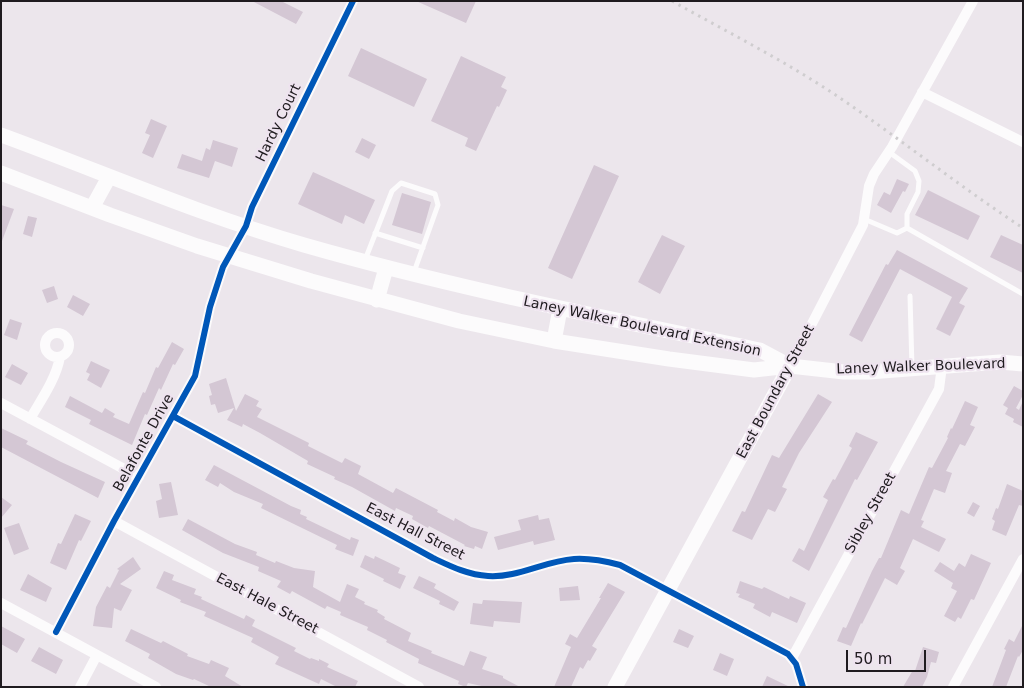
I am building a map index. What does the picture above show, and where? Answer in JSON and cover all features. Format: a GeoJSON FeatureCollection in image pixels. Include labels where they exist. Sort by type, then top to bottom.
{"type":"FeatureCollection","features":[{"type":"Feature","properties":{"kind":"main road","name":"Laney Walker Boulevard Extension"},"geometry":{"type":"LineString","coordinates":[[1,135],[192,208],[364,262],[560,309],[760,350],[790,366]]}},
{"type":"Feature","properties":{"kind":"main road","name":"Laney Walker Boulevard Extension"},"geometry":{"type":"LineString","coordinates":[[1,173],[92,208],[228,255],[377,300],[460,321],[554,341],[631,354],[754,370],[790,366]]}},
{"type":"Feature","properties":{"kind":"main road"},"geometry":{"type":"LineString","coordinates":[[92,208],[109,177]]}},
{"type":"Feature","properties":{"kind":"main road"},"geometry":{"type":"LineString","coordinates":[[377,300],[386,268]]}},
{"type":"Feature","properties":{"kind":"main road"},"geometry":{"type":"LineString","coordinates":[[554,341],[560,309]]}},
{"type":"Feature","properties":{"kind":"main road","name":"Laney Walker Boulevard"},"geometry":{"type":"LineString","coordinates":[[790,366],[844,372],[1000,362],[1023,364]]}},
{"type":"Feature","properties":{"kind":"main road","name":"East Boundary Street"},"geometry":{"type":"LineString","coordinates":[[615,687],[790,366]]}},
{"type":"Feature","properties":{"kind":"street","name":"Hardy Court"},"geometry":{"type":"LineString","coordinates":[[228,255],[246,226],[252,207],[353,1]]}},
{"type":"Feature","properties":{"kind":"street","name":"East Boundary Street"},"geometry":{"type":"LineString","coordinates":[[790,366],[856,239],[864,220],[869,186],[874,174],[974,1]]}},
{"type":"Feature","properties":{"kind":"street"},"geometry":{"type":"LineString","coordinates":[[922,92],[1023,142]]}},
{"type":"Feature","properties":{"kind":"street","name":"Belafonte Drive"},"geometry":{"type":"LineString","coordinates":[[56,632],[114,521],[195,376],[210,307],[228,255]]}},
{"type":"Feature","properties":{"kind":"street"},"geometry":{"type":"LineString","coordinates":[[30,419],[51,382],[60,357]]}},
{"type":"Feature","properties":{"kind":"street","name":"Sibley Street"},"geometry":{"type":"LineString","coordinates":[[792,658],[939,389],[942,366]]}},
{"type":"Feature","properties":{"kind":"street"},"geometry":{"type":"LineString","coordinates":[[1,402],[139,477]]}},
{"type":"Feature","properties":{"kind":"street","name":"East Hall Street"},"geometry":{"type":"LineString","coordinates":[[173,416],[433,558],[462,571],[486,576],[500,576],[573,559],[600,560],[620,565],[779,647],[792,658]]}},
{"type":"Feature","properties":{"kind":"street","name":"East Hale Street"},"geometry":{"type":"LineString","coordinates":[[114,521],[419,687]]}},
{"type":"Feature","properties":{"kind":"street"},"geometry":{"type":"LineString","coordinates":[[953,687],[1023,559]]}},
{"type":"Feature","properties":{"kind":"street"},"geometry":{"type":"LineString","coordinates":[[1,603],[156,687]]}},
{"type":"Feature","properties":{"kind":"street"},"geometry":{"type":"LineString","coordinates":[[80,687],[97,655]]}},
{"type":"Feature","properties":{"kind":"street"},"geometry":{"type":"LineString","coordinates":[[792,658],[796,664],[803,687]]}},
{"type":"Feature","properties":{"kind":"lane"},"geometry":{"type":"LineString","coordinates":[[888,152],[915,171],[919,181],[918,192],[907,214],[907,228]]}},
{"type":"Feature","properties":{"kind":"lane"},"geometry":{"type":"LineString","coordinates":[[364,262],[392,191],[401,183],[435,194],[438,205],[414,275]]}},
{"type":"Feature","properties":{"kind":"lane"},"geometry":{"type":"LineString","coordinates":[[864,220],[897,233],[907,228]]}},
{"type":"Feature","properties":{"kind":"lane"},"geometry":{"type":"LineString","coordinates":[[907,228],[1023,294]]}},
{"type":"Feature","properties":{"kind":"lane"},"geometry":{"type":"LineString","coordinates":[[376,234],[423,248]]}},
{"type":"Feature","properties":{"kind":"lane"},"geometry":{"type":"LineString","coordinates":[[910,296],[912,368]]}},
{"type":"Feature","properties":{"kind":"building"},"geometry":{"type":"Polygon","coordinates":[[[252,1],[281,1],[303,12],[296,24],[252,1]]]}},
{"type":"Feature","properties":{"kind":"building"},"geometry":{"type":"Polygon","coordinates":[[[416,1],[476,1],[466,23],[416,1]]]}},
{"type":"Feature","properties":{"kind":"building"},"geometry":{"type":"Polygon","coordinates":[[[361,48],[427,79],[414,107],[348,76],[361,48]]]}},
{"type":"Feature","properties":{"kind":"building"},"geometry":{"type":"Polygon","coordinates":[[[461,56],[506,77],[501,87],[507,90],[499,107],[497,106],[476,151],[465,146],[468,138],[431,121],[461,56]]]}},
{"type":"Feature","properties":{"kind":"building"},"geometry":{"type":"Polygon","coordinates":[[[151,119],[167,126],[153,158],[142,153],[150,135],[145,133],[151,119]]]}},
{"type":"Feature","properties":{"kind":"building"},"geometry":{"type":"Polygon","coordinates":[[[362,138],[376,145],[369,159],[355,152],[362,138]]]}},
{"type":"Feature","properties":{"kind":"building"},"geometry":{"type":"Polygon","coordinates":[[[213,140],[238,148],[232,167],[215,161],[209,178],[177,168],[182,154],[202,161],[206,148],[210,150],[213,140]]]}},
{"type":"Feature","properties":{"kind":"building"},"geometry":{"type":"Polygon","coordinates":[[[594,165],[619,176],[572,279],[548,268],[594,165]]]}},
{"type":"Feature","properties":{"kind":"building"},"geometry":{"type":"Polygon","coordinates":[[[313,172],[375,200],[364,224],[345,215],[342,224],[298,204],[313,172]]]}},
{"type":"Feature","properties":{"kind":"building"},"geometry":{"type":"Polygon","coordinates":[[[897,179],[909,184],[891,213],[877,205],[884,192],[890,195],[897,179]]]}},
{"type":"Feature","properties":{"kind":"building"},"geometry":{"type":"Polygon","coordinates":[[[928,190],[980,216],[968,240],[915,215],[928,190]]]}},
{"type":"Feature","properties":{"kind":"building"},"geometry":{"type":"Polygon","coordinates":[[[402,193],[431,202],[422,234],[392,225],[402,193]]]}},
{"type":"Feature","properties":{"kind":"building"},"geometry":{"type":"Polygon","coordinates":[[[1,205],[14,209],[2,241],[1,241],[1,205]]]}},
{"type":"Feature","properties":{"kind":"building"},"geometry":{"type":"Polygon","coordinates":[[[28,216],[37,218],[32,237],[23,234],[28,216]]]}},
{"type":"Feature","properties":{"kind":"building"},"geometry":{"type":"Polygon","coordinates":[[[662,235],[685,246],[660,294],[638,282],[662,235]]]}},
{"type":"Feature","properties":{"kind":"building"},"geometry":{"type":"Polygon","coordinates":[[[1001,235],[1023,245],[1023,273],[990,257],[1001,235]]]}},
{"type":"Feature","properties":{"kind":"building"},"geometry":{"type":"Polygon","coordinates":[[[897,250],[968,288],[959,303],[965,306],[950,336],[936,329],[952,297],[900,269],[862,342],[849,335],[886,264],[888,265],[897,250]]]}},
{"type":"Feature","properties":{"kind":"building"},"geometry":{"type":"Polygon","coordinates":[[[54,286],[58,299],[47,303],[42,290],[54,286]]]}},
{"type":"Feature","properties":{"kind":"building"},"geometry":{"type":"Polygon","coordinates":[[[73,295],[90,304],[83,316],[67,307],[73,295]]]}},
{"type":"Feature","properties":{"kind":"building"},"geometry":{"type":"Polygon","coordinates":[[[10,319],[22,323],[17,340],[4,335],[10,319]]]}},
{"type":"Feature","properties":{"kind":"building"},"geometry":{"type":"Polygon","coordinates":[[[172,342],[184,349],[175,365],[173,364],[161,390],[159,388],[147,415],[145,414],[132,445],[89,424],[91,420],[65,407],[70,396],[102,413],[105,408],[115,414],[113,417],[129,424],[156,367],[158,368],[172,342]]]}},
{"type":"Feature","properties":{"kind":"building"},"geometry":{"type":"Polygon","coordinates":[[[91,361],[110,370],[101,388],[87,380],[90,374],[86,372],[91,361]]]}},
{"type":"Feature","properties":{"kind":"building"},"geometry":{"type":"Polygon","coordinates":[[[12,364],[28,373],[21,385],[5,377],[12,364]]]}},
{"type":"Feature","properties":{"kind":"building"},"geometry":{"type":"Polygon","coordinates":[[[226,378],[236,411],[245,394],[259,401],[256,406],[262,409],[257,417],[309,443],[308,446],[342,463],[345,458],[361,466],[358,474],[393,493],[396,488],[438,510],[437,512],[454,521],[455,518],[471,527],[488,532],[482,549],[475,546],[474,549],[464,546],[429,526],[428,528],[412,519],[413,516],[396,508],[395,511],[334,479],[335,477],[307,464],[308,461],[260,433],[243,424],[242,427],[227,420],[234,408],[218,413],[215,404],[211,405],[209,396],[212,395],[209,384],[226,378]]]}},
{"type":"Feature","properties":{"kind":"building"},"geometry":{"type":"Polygon","coordinates":[[[1014,386],[1023,391],[1023,395],[1016,408],[1019,410],[1023,401],[1023,427],[1013,422],[1014,419],[1005,414],[1008,408],[1003,405],[1014,386]]]}},
{"type":"Feature","properties":{"kind":"building"},"geometry":{"type":"Polygon","coordinates":[[[818,394],[832,402],[799,453],[782,487],[787,489],[775,512],[768,509],[752,540],[732,531],[742,511],[745,512],[772,455],[779,458],[818,394]]]}},
{"type":"Feature","properties":{"kind":"building"},"geometry":{"type":"Polygon","coordinates":[[[965,401],[978,407],[970,425],[975,427],[965,446],[960,444],[946,471],[952,473],[945,493],[934,489],[921,520],[924,521],[921,527],[946,539],[939,552],[913,539],[900,568],[905,571],[897,585],[885,578],[851,646],[837,641],[843,627],[846,628],[872,571],[879,558],[881,558],[901,510],[909,514],[929,467],[932,468],[965,401]]]}},
{"type":"Feature","properties":{"kind":"building"},"geometry":{"type":"Polygon","coordinates":[[[1,428],[28,441],[26,444],[105,482],[98,498],[1,447],[1,428]]]}},
{"type":"Feature","properties":{"kind":"building"},"geometry":{"type":"Polygon","coordinates":[[[856,432],[878,442],[857,480],[855,479],[809,571],[792,561],[799,548],[804,551],[828,500],[823,497],[833,479],[835,480],[852,448],[849,446],[856,432]]]}},
{"type":"Feature","properties":{"kind":"building"},"geometry":{"type":"Polygon","coordinates":[[[214,465],[301,510],[300,514],[307,517],[306,519],[350,540],[351,537],[359,540],[353,556],[335,549],[337,545],[261,508],[263,504],[234,492],[220,483],[218,487],[205,480],[214,465]]]}},
{"type":"Feature","properties":{"kind":"building"},"geometry":{"type":"Polygon","coordinates":[[[171,482],[178,515],[159,518],[156,501],[162,499],[159,484],[171,482]]]}},
{"type":"Feature","properties":{"kind":"building"},"geometry":{"type":"Polygon","coordinates":[[[1007,484],[1023,491],[1023,506],[1019,505],[1006,536],[992,530],[995,521],[992,519],[996,508],[998,509],[1007,484]]]}},
{"type":"Feature","properties":{"kind":"building"},"geometry":{"type":"Polygon","coordinates":[[[1,497],[12,505],[1,518],[1,497]]]}},
{"type":"Feature","properties":{"kind":"building"},"geometry":{"type":"Polygon","coordinates":[[[973,502],[980,506],[974,517],[967,513],[973,502]]]}},
{"type":"Feature","properties":{"kind":"building"},"geometry":{"type":"Polygon","coordinates":[[[75,514],[91,521],[81,541],[79,540],[66,570],[50,563],[58,543],[61,544],[75,514]]]}},
{"type":"Feature","properties":{"kind":"building"},"geometry":{"type":"Polygon","coordinates":[[[538,515],[539,520],[549,518],[555,540],[534,545],[533,541],[498,550],[494,537],[521,530],[518,520],[538,515]]]}},
{"type":"Feature","properties":{"kind":"building"},"geometry":{"type":"Polygon","coordinates":[[[188,519],[235,544],[257,552],[256,555],[275,563],[276,561],[294,568],[315,571],[313,587],[340,602],[347,584],[359,589],[355,597],[365,602],[364,604],[378,610],[377,612],[385,617],[384,619],[411,633],[408,641],[432,651],[431,653],[464,666],[470,651],[487,657],[482,669],[503,676],[503,678],[520,687],[486,687],[468,683],[466,687],[458,684],[459,681],[418,663],[419,659],[386,642],[387,640],[367,630],[368,627],[340,615],[341,612],[327,606],[325,609],[292,591],[290,594],[277,587],[281,581],[258,571],[259,567],[223,553],[182,530],[188,519]]]}},
{"type":"Feature","properties":{"kind":"building"},"geometry":{"type":"Polygon","coordinates":[[[19,523],[29,549],[14,555],[4,528],[19,523]]]}},
{"type":"Feature","properties":{"kind":"building"},"geometry":{"type":"Polygon","coordinates":[[[971,554],[991,563],[974,600],[971,599],[961,619],[958,617],[955,622],[944,616],[957,591],[951,588],[953,583],[934,571],[940,562],[954,571],[959,563],[965,567],[971,554]]]}},
{"type":"Feature","properties":{"kind":"building"},"geometry":{"type":"Polygon","coordinates":[[[365,555],[374,559],[375,556],[400,568],[398,573],[406,576],[400,589],[360,567],[365,555]]]}},
{"type":"Feature","properties":{"kind":"building"},"geometry":{"type":"Polygon","coordinates":[[[133,557],[141,569],[120,584],[132,590],[121,611],[114,608],[112,628],[93,626],[96,607],[107,586],[110,588],[119,570],[117,569],[133,557]]]}},
{"type":"Feature","properties":{"kind":"building"},"geometry":{"type":"Polygon","coordinates":[[[164,571],[174,575],[172,580],[196,589],[194,594],[202,597],[201,599],[244,619],[246,615],[255,620],[252,626],[296,648],[294,651],[310,659],[319,661],[319,659],[329,664],[327,667],[358,681],[355,687],[337,687],[321,679],[319,684],[275,664],[279,657],[251,642],[253,638],[204,616],[206,612],[180,602],[181,600],[156,588],[164,571]]]}},
{"type":"Feature","properties":{"kind":"building"},"geometry":{"type":"Polygon","coordinates":[[[28,574],[52,588],[46,602],[20,590],[28,574]]]}},
{"type":"Feature","properties":{"kind":"building"},"geometry":{"type":"Polygon","coordinates":[[[419,576],[436,584],[434,588],[459,602],[454,611],[439,604],[440,601],[413,588],[419,576]]]}},
{"type":"Feature","properties":{"kind":"building"},"geometry":{"type":"Polygon","coordinates":[[[740,581],[762,589],[764,587],[789,599],[790,596],[806,603],[797,623],[772,612],[770,617],[753,608],[755,604],[738,597],[740,594],[736,593],[740,581]]]}},
{"type":"Feature","properties":{"kind":"building"},"geometry":{"type":"Polygon","coordinates":[[[608,583],[625,592],[592,646],[597,649],[583,669],[580,667],[571,687],[554,687],[571,647],[565,644],[570,634],[577,638],[608,583]]]}},
{"type":"Feature","properties":{"kind":"building"},"geometry":{"type":"Polygon","coordinates":[[[578,586],[580,600],[560,601],[559,588],[578,586]]]}},
{"type":"Feature","properties":{"kind":"building"},"geometry":{"type":"Polygon","coordinates":[[[483,600],[522,602],[520,623],[494,621],[493,627],[470,624],[473,603],[482,604],[483,600]]]}},
{"type":"Feature","properties":{"kind":"building"},"geometry":{"type":"Polygon","coordinates":[[[1023,624],[1023,650],[1018,656],[1006,687],[992,687],[1006,650],[1004,649],[1009,639],[1014,642],[1023,624]]]}},
{"type":"Feature","properties":{"kind":"building"},"geometry":{"type":"Polygon","coordinates":[[[1,626],[25,639],[17,653],[1,644],[1,626]]]}},
{"type":"Feature","properties":{"kind":"building"},"geometry":{"type":"Polygon","coordinates":[[[131,629],[161,643],[163,641],[188,654],[187,656],[209,664],[211,660],[229,668],[225,676],[243,687],[211,687],[194,679],[176,674],[148,658],[150,654],[125,641],[131,629]]]}},
{"type":"Feature","properties":{"kind":"building"},"geometry":{"type":"Polygon","coordinates":[[[679,629],[694,636],[688,648],[673,642],[679,629]]]}},
{"type":"Feature","properties":{"kind":"building"},"geometry":{"type":"Polygon","coordinates":[[[39,647],[63,660],[56,674],[31,661],[39,647]]]}},
{"type":"Feature","properties":{"kind":"building"},"geometry":{"type":"Polygon","coordinates":[[[923,647],[939,652],[936,663],[931,662],[922,687],[903,687],[913,670],[915,671],[923,647]]]}},
{"type":"Feature","properties":{"kind":"building"},"geometry":{"type":"Polygon","coordinates":[[[720,653],[734,659],[727,676],[713,670],[720,653]]]}},
{"type":"Feature","properties":{"kind":"building"},"geometry":{"type":"Polygon","coordinates":[[[767,676],[790,687],[762,687],[767,676]]]}},
{"type":"Feature","properties":{"kind":"railway"},"geometry":{"type":"LineString","coordinates":[[672,1],[822,86],[1023,228]]}},
{"type":"Feature","properties":{"kind":"cycle path"},"geometry":{"type":"LineString","coordinates":[[56,632],[114,521],[195,376],[210,307],[223,267],[246,226],[252,207],[353,1]]}},
{"type":"Feature","properties":{"kind":"cycle path"},"geometry":{"type":"LineString","coordinates":[[173,416],[433,558],[466,572],[499,576],[574,559],[597,560],[620,565],[788,654],[796,664],[803,687]]}}]}
